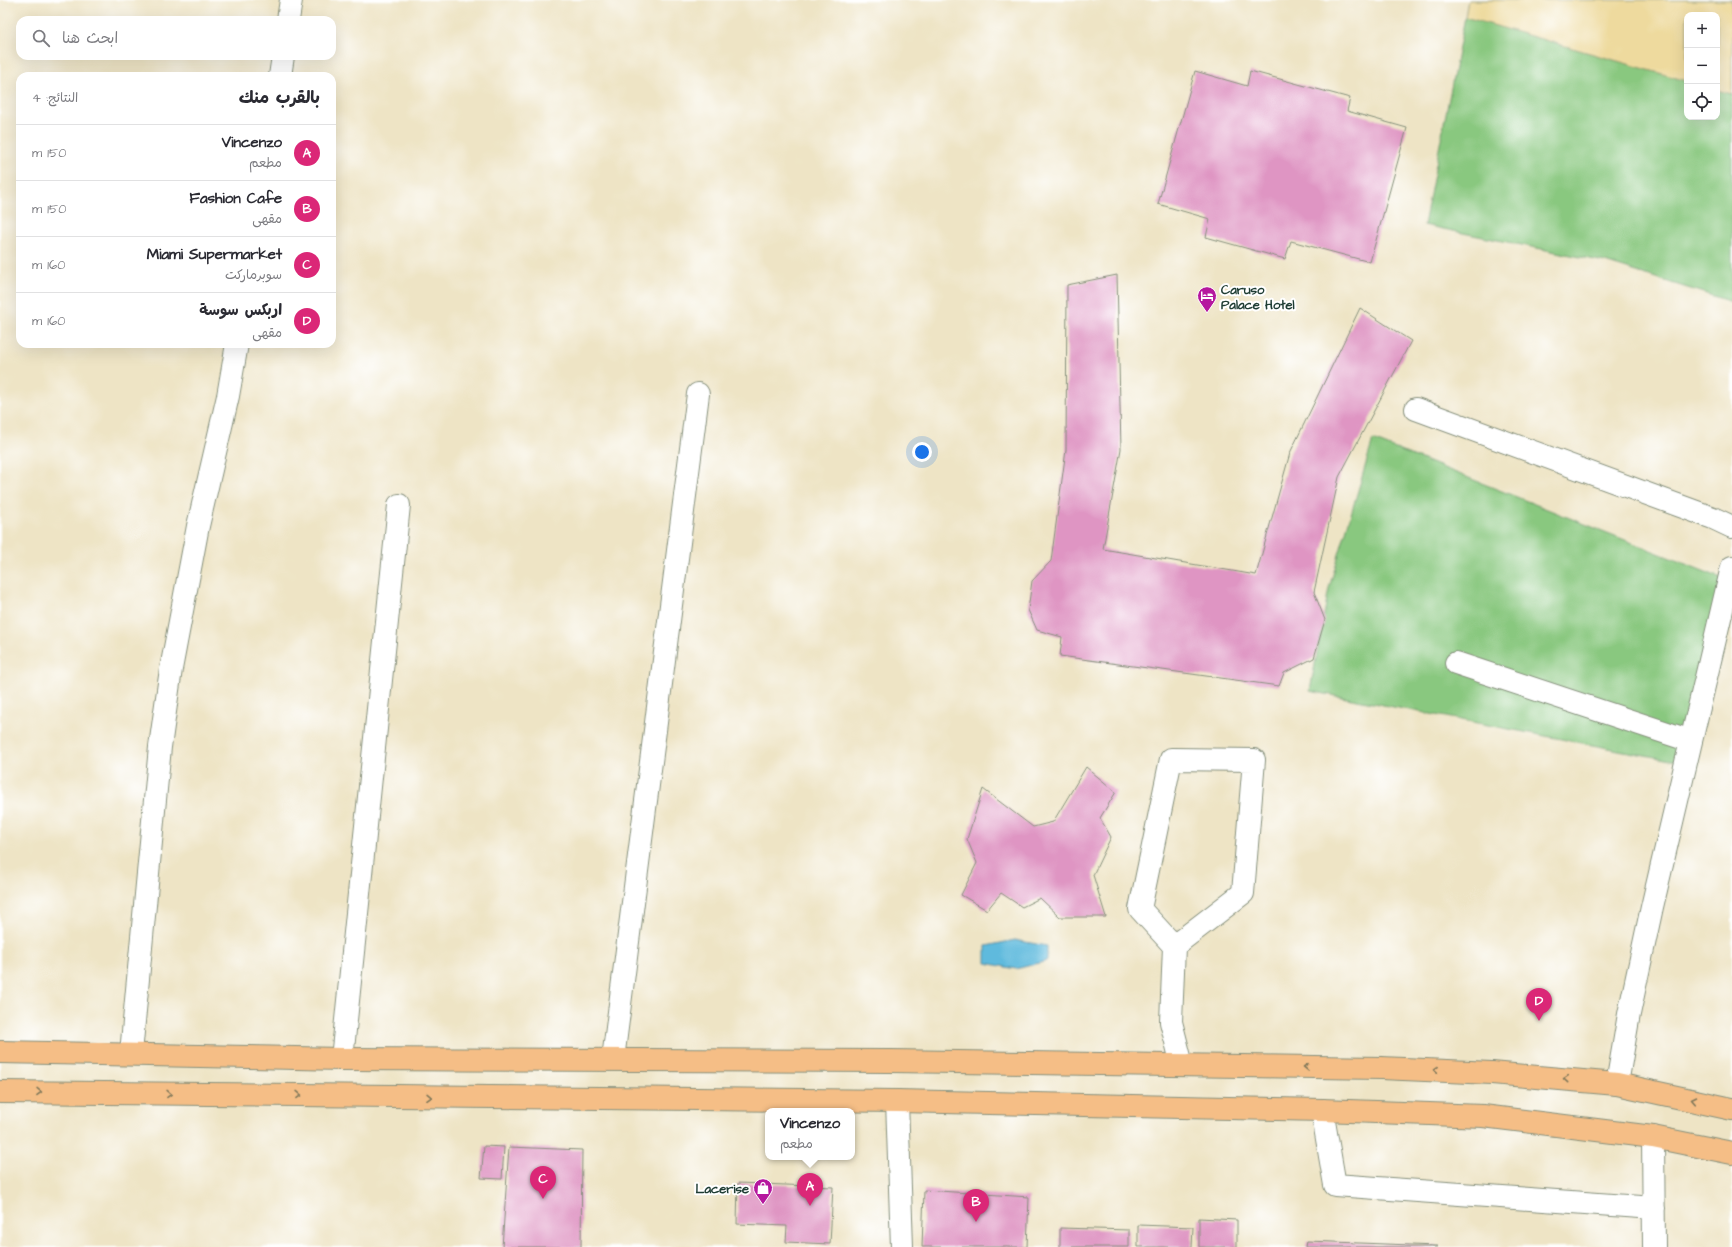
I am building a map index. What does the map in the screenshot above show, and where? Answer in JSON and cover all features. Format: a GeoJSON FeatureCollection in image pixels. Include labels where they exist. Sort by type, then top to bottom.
{"type":"FeatureCollection","features":[{"type":"Feature","properties":{"kind":"main road"},"geometry":{"type":"LineString","coordinates":[[0,1052],[131,1053],[342,1059],[613,1059],[1389,1068],[1492,1073],[1617,1084],[1732,1109]]}},
{"type":"Feature","properties":{"kind":"main road"},"geometry":{"type":"LineString","coordinates":[[0,1092],[897,1101],[1322,1110],[1484,1116],[1653,1137],[1732,1154]]}},
{"type":"Feature","properties":{"kind":"street"},"geometry":{"type":"LineString","coordinates":[[289,16],[291,0]]}},
{"type":"Feature","properties":{"kind":"street"},"geometry":{"type":"LineString","coordinates":[[280,72],[282,60]]}},
{"type":"Feature","properties":{"kind":"street"},"geometry":{"type":"LineString","coordinates":[[131,1053],[160,746],[171,669],[198,526],[228,396],[236,348]]}},
{"type":"Feature","properties":{"kind":"street"},"geometry":{"type":"LineString","coordinates":[[613,1059],[698,394]]}},
{"type":"Feature","properties":{"kind":"street"},"geometry":{"type":"LineString","coordinates":[[1416,409],[1713,518],[1732,527]]}},
{"type":"Feature","properties":{"kind":"street"},"geometry":{"type":"LineString","coordinates":[[342,1059],[399,505]]}},
{"type":"Feature","properties":{"kind":"street"},"geometry":{"type":"LineString","coordinates":[[1617,1084],[1629,1014],[1650,915],[1732,567]]}},
{"type":"Feature","properties":{"kind":"street"},"geometry":{"type":"LineString","coordinates":[[1456,663],[1691,741]]}},
{"type":"Feature","properties":{"kind":"street"},"geometry":{"type":"LineString","coordinates":[[1174,946],[1243,894],[1254,760],[1171,759],[1140,909],[1174,946],[1171,1022],[1182,1065]]}},
{"type":"Feature","properties":{"kind":"street"},"geometry":{"type":"LineString","coordinates":[[897,1101],[902,1247]]}},
{"type":"Feature","properties":{"kind":"street"},"geometry":{"type":"LineString","coordinates":[[1322,1110],[1335,1185],[1654,1208]]}},
{"type":"Feature","properties":{"kind":"street"},"geometry":{"type":"LineString","coordinates":[[1653,1137],[1654,1247]]}},
{"type":"Feature","properties":{"kind":"green space"},"geometry":{"type":"Polygon","coordinates":[[[1465,17],[1684,80],[1684,120],[1720,120],[1720,91],[1732,94],[1732,302],[1605,262],[1424,225],[1465,17]]]}},
{"type":"Feature","properties":{"kind":"green space"},"geometry":{"type":"Polygon","coordinates":[[[1373,440],[1721,578],[1676,761],[1310,691],[1329,588],[1373,440]]]}},
{"type":"Feature","properties":{"kind":"sand"},"geometry":{"type":"Polygon","coordinates":[[[1468,0],[1732,0],[1732,94],[1720,91],[1720,12],[1684,12],[1684,80],[1465,17],[1468,0]]]}},
{"type":"Feature","properties":{"kind":"water"},"geometry":{"type":"Polygon","coordinates":[[[1015,940],[1047,946],[1047,961],[1016,969],[986,963],[986,946],[1015,940]]]}},
{"type":"Feature","properties":{"kind":"building"},"geometry":{"type":"Polygon","coordinates":[[[1195,71],[1247,86],[1250,71],[1350,98],[1347,111],[1407,128],[1370,262],[1291,241],[1285,259],[1206,237],[1210,219],[1158,204],[1195,71]]]}},
{"type":"Feature","properties":{"kind":"building"},"geometry":{"type":"Polygon","coordinates":[[[1117,275],[1121,449],[1103,549],[1256,575],[1290,453],[1360,308],[1411,341],[1339,477],[1314,592],[1325,620],[1314,658],[1284,673],[1279,686],[1060,656],[1062,637],[1037,630],[1028,610],[1032,581],[1051,561],[1066,450],[1067,285],[1117,275]]]}},
{"type":"Feature","properties":{"kind":"building"},"geometry":{"type":"Polygon","coordinates":[[[1086,767],[1116,792],[1100,818],[1111,837],[1093,875],[1106,917],[1060,917],[1040,898],[1022,907],[1001,893],[987,910],[961,895],[977,863],[967,839],[983,789],[1033,827],[1053,822],[1086,767]]]}},
{"type":"Feature","properties":{"kind":"building"},"geometry":{"type":"Polygon","coordinates":[[[484,1146],[504,1147],[502,1179],[481,1178],[484,1146]]]}},
{"type":"Feature","properties":{"kind":"building"},"geometry":{"type":"Polygon","coordinates":[[[509,1147],[582,1150],[581,1247],[502,1247],[509,1147]]]}},
{"type":"Feature","properties":{"kind":"building"},"geometry":{"type":"Polygon","coordinates":[[[738,1183],[833,1187],[830,1244],[786,1242],[787,1226],[737,1224],[738,1183]]]}},
{"type":"Feature","properties":{"kind":"building"},"geometry":{"type":"Polygon","coordinates":[[[924,1190],[1029,1197],[1027,1247],[922,1247],[924,1190]]]}},
{"type":"Feature","properties":{"kind":"building"},"geometry":{"type":"Polygon","coordinates":[[[1199,1218],[1237,1220],[1237,1247],[1199,1247],[1199,1218]]]}},
{"type":"Feature","properties":{"kind":"building"},"geometry":{"type":"Polygon","coordinates":[[[1138,1225],[1193,1227],[1192,1247],[1138,1247],[1138,1225]]]}},
{"type":"Feature","properties":{"kind":"building"},"geometry":{"type":"Polygon","coordinates":[[[1060,1228],[1129,1230],[1129,1247],[1060,1247],[1060,1228]]]}},
{"type":"Feature","properties":{"kind":"building"},"geometry":{"type":"Polygon","coordinates":[[[1307,1241],[1437,1246],[1437,1247],[1306,1247],[1307,1241]]]}},
{"type":"Feature","properties":{"kind":"place","name":"Caruso Palace Hotel"},"geometry":{"type":"Point","coordinates":[1207,313]}},
{"type":"Feature","properties":{"kind":"place","name":"اربكس سوسة"},"geometry":{"type":"Point","coordinates":[1539,1021]}},
{"type":"Feature","properties":{"kind":"place","name":"Miami Supermarket"},"geometry":{"type":"Point","coordinates":[543,1199]}},
{"type":"Feature","properties":{"kind":"place","name":"Lacerise"},"geometry":{"type":"Point","coordinates":[763,1205]}},
{"type":"Feature","properties":{"kind":"place","name":"Vincenzo"},"geometry":{"type":"Point","coordinates":[810,1206]}},
{"type":"Feature","properties":{"kind":"place","name":"Fashion Cafe"},"geometry":{"type":"Point","coordinates":[976,1222]}}]}
